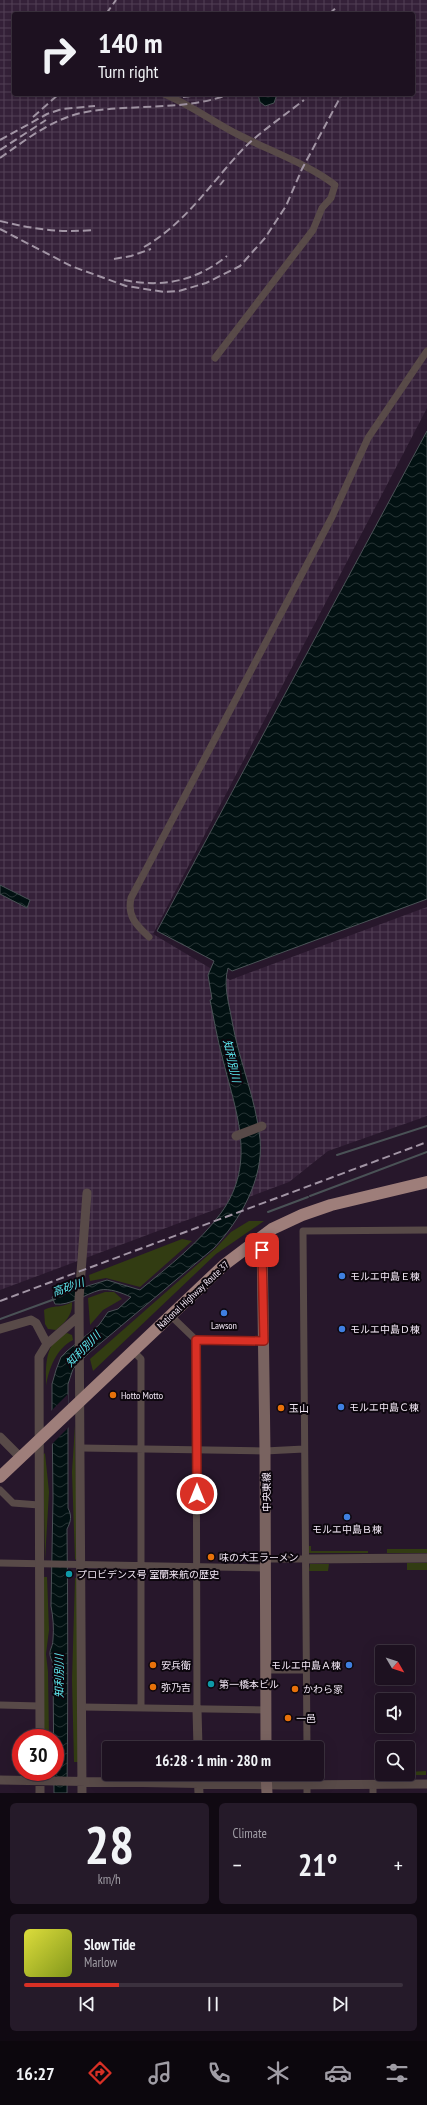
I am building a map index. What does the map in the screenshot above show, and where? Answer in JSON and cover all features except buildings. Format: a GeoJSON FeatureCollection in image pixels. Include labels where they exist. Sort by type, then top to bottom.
{"type":"FeatureCollection","features":[{"type":"Feature","properties":{"kind":"highway","name":"National Highway Route 37"},"geometry":{"type":"LineString","coordinates":[[0,1477],[224,1265],[262,1237],[278,1226],[315,1210],[427,1182]]}},
{"type":"Feature","properties":{"kind":"main road","name":"中央東線"},"geometry":{"type":"LineString","coordinates":[[262,1237],[267,1670],[266,1741]]}},
{"type":"Feature","properties":{"kind":"street"},"geometry":{"type":"LineString","coordinates":[[169,96],[185,103],[239,135],[270,149],[334,184],[331,198],[322,208],[312,230],[215,358]]}},
{"type":"Feature","properties":{"kind":"street"},"geometry":{"type":"LineString","coordinates":[[149,937],[136,925],[130,914],[129,906],[132,898],[332,517],[368,438],[427,351]]}},
{"type":"Feature","properties":{"kind":"street"},"geometry":{"type":"LineString","coordinates":[[236,1136],[262,1126]]}},
{"type":"Feature","properties":{"kind":"street"},"geometry":{"type":"LineString","coordinates":[[82,1793],[77,1782],[82,1707],[79,1285],[87,1193]]}},
{"type":"Feature","properties":{"kind":"street"},"geometry":{"type":"LineString","coordinates":[[306,1741],[303,1231],[427,1230]]}},
{"type":"Feature","properties":{"kind":"street"},"geometry":{"type":"LineString","coordinates":[[170,1315],[196,1340],[264,1341]]}},
{"type":"Feature","properties":{"kind":"street"},"geometry":{"type":"LineString","coordinates":[[40,1729],[38,1440],[39,1358],[41,1350],[46,1344],[79,1316]]}},
{"type":"Feature","properties":{"kind":"street"},"geometry":{"type":"LineString","coordinates":[[0,1329],[26,1320],[31,1320],[36,1324],[46,1344]]}},
{"type":"Feature","properties":{"kind":"street"},"geometry":{"type":"LineString","coordinates":[[196,1340],[198,1741]]}},
{"type":"Feature","properties":{"kind":"street"},"geometry":{"type":"LineString","coordinates":[[133,1350],[141,1359],[141,1708]]}},
{"type":"Feature","properties":{"kind":"street"},"geometry":{"type":"LineString","coordinates":[[0,1436],[20,1457]]}},
{"type":"Feature","properties":{"kind":"street"},"geometry":{"type":"LineString","coordinates":[[81,1448],[265,1451],[304,1450]]}},
{"type":"Feature","properties":{"kind":"street"},"geometry":{"type":"LineString","coordinates":[[0,1490],[13,1503],[39,1505]]}},
{"type":"Feature","properties":{"kind":"street"},"geometry":{"type":"LineString","coordinates":[[0,1563],[197,1567],[266,1564],[306,1559],[427,1558]]}},
{"type":"Feature","properties":{"kind":"street"},"geometry":{"type":"LineString","coordinates":[[267,1670],[306,1670]]}},
{"type":"Feature","properties":{"kind":"street"},"geometry":{"type":"LineString","coordinates":[[0,1705],[40,1706]]}},
{"type":"Feature","properties":{"kind":"street"},"geometry":{"type":"LineString","coordinates":[[82,1707],[267,1710]]}},
{"type":"Feature","properties":{"kind":"street"},"geometry":{"type":"LineString","coordinates":[[0,1780],[12,1779]]}},
{"type":"Feature","properties":{"kind":"street"},"geometry":{"type":"LineString","coordinates":[[40,1781],[40,1793]]}},
{"type":"Feature","properties":{"kind":"street"},"geometry":{"type":"LineString","coordinates":[[50,1781],[199,1789],[267,1784],[307,1789],[373,1789],[427,1784]]}},
{"type":"Feature","properties":{"kind":"shaded area"},"geometry":{"type":"Polygon","coordinates":[[[0,0],[427,0],[427,408],[153,934],[230,980],[427,907],[427,1116],[328,1151],[289,1182],[0,1290],[0,0]]]}},
{"type":"Feature","properties":{"kind":"green space"},"geometry":{"type":"Polygon","coordinates":[[[249,1221],[264,1221],[216,1254],[93,1371],[90,1359],[215,1249],[231,1232],[249,1221]]]}},
{"type":"Feature","properties":{"kind":"green space"},"geometry":{"type":"Polygon","coordinates":[[[182,1239],[192,1241],[140,1287],[106,1278],[90,1281],[89,1275],[182,1239]]]}},
{"type":"Feature","properties":{"kind":"green space"},"geometry":{"type":"Polygon","coordinates":[[[105,1292],[114,1292],[122,1299],[103,1310],[90,1325],[88,1298],[105,1292]]]}},
{"type":"Feature","properties":{"kind":"green space"},"geometry":{"type":"Polygon","coordinates":[[[72,1302],[70,1314],[65,1321],[56,1330],[48,1329],[45,1324],[44,1310],[72,1302]]]}},
{"type":"Feature","properties":{"kind":"green space"},"geometry":{"type":"Polygon","coordinates":[[[67,1333],[72,1335],[73,1340],[62,1348],[54,1360],[49,1372],[46,1386],[46,1371],[50,1348],[59,1337],[67,1333]]]}},
{"type":"Feature","properties":{"kind":"green space"},"geometry":{"type":"Polygon","coordinates":[[[75,1425],[77,1558],[75,1560],[72,1472],[75,1425]]]}},
{"type":"Feature","properties":{"kind":"green space"},"geometry":{"type":"Polygon","coordinates":[[[45,1453],[49,1492],[45,1560],[43,1455],[45,1453]]]}},
{"type":"Feature","properties":{"kind":"green space"},"geometry":{"type":"Polygon","coordinates":[[[309,1546],[311,1546],[311,1551],[368,1551],[368,1553],[308,1553],[309,1546]]]}},
{"type":"Feature","properties":{"kind":"green space"},"geometry":{"type":"Polygon","coordinates":[[[387,1549],[427,1549],[427,1553],[387,1553],[387,1549]]]}},
{"type":"Feature","properties":{"kind":"green space"},"geometry":{"type":"Polygon","coordinates":[[[407,1563],[427,1563],[427,1570],[407,1570],[407,1563]]]}},
{"type":"Feature","properties":{"kind":"green space"},"geometry":{"type":"Polygon","coordinates":[[[310,1564],[329,1564],[328,1571],[309,1571],[310,1564]]]}},
{"type":"Feature","properties":{"kind":"green space"},"geometry":{"type":"Polygon","coordinates":[[[43,1577],[47,1577],[49,1630],[46,1654],[48,1672],[49,1729],[44,1729],[43,1577]]]}},
{"type":"Feature","properties":{"kind":"green space"},"geometry":{"type":"Polygon","coordinates":[[[75,1578],[77,1578],[78,1762],[74,1762],[72,1680],[75,1578]]]}},
{"type":"Feature","properties":{"kind":"green space"},"geometry":{"type":"Polygon","coordinates":[[[426,1771],[426,1775],[415,1775],[415,1772],[426,1771]]]}},
{"type":"Feature","properties":{"kind":"water"},"geometry":{"type":"Polygon","coordinates":[[[258,96],[276,96],[274,103],[265,106],[260,102],[258,96]]]}},
{"type":"Feature","properties":{"kind":"water","name":"知利別川"},"geometry":{"type":"Polygon","coordinates":[[[427,431],[427,899],[232,971],[228,968],[226,988],[228,1001],[235,1036],[258,1124],[260,1154],[258,1169],[254,1184],[241,1212],[224,1237],[214,1248],[90,1352],[73,1369],[68,1384],[68,1508],[70,1518],[67,1529],[67,1793],[54,1793],[54,1781],[64,1781],[64,1729],[54,1729],[53,1663],[50,1655],[53,1643],[53,1618],[51,1606],[53,1498],[52,1384],[61,1357],[99,1325],[108,1312],[118,1309],[131,1297],[116,1291],[100,1290],[72,1302],[55,1304],[52,1297],[107,1280],[140,1290],[183,1254],[212,1224],[221,1213],[232,1194],[239,1175],[241,1155],[237,1116],[210,1000],[212,999],[208,975],[214,961],[157,931],[427,431]]]}},
{"type":"Feature","properties":{"kind":"water"},"geometry":{"type":"Polygon","coordinates":[[[0,885],[30,900],[27,908],[0,894],[0,885]]]}},
{"type":"Feature","properties":{"kind":"pier"},"geometry":{"type":"Polygon","coordinates":[[[68,1394],[69,1427],[51,1445],[50,1412],[68,1394]]]}},
{"type":"Feature","properties":{"kind":"waterway"},"geometry":{"type":"LineString","coordinates":[[337,1155],[427,1126]]}},
{"type":"Feature","properties":{"kind":"waterway"},"geometry":{"type":"LineString","coordinates":[[310,1196],[427,1152]]}},
{"type":"Feature","properties":{"kind":"waterway"},"geometry":{"type":"LineString","coordinates":[[268,1212],[308,1197]]}},
{"type":"Feature","properties":{"kind":"waterway","name":"高砂川"},"geometry":{"type":"LineString","coordinates":[[0,1319],[55,1299]]}},
{"type":"Feature","properties":{"kind":"railway"},"geometry":{"type":"LineString","coordinates":[[107,12],[116,0]]}},
{"type":"Feature","properties":{"kind":"railway"},"geometry":{"type":"LineString","coordinates":[[331,12],[338,6]]}},
{"type":"Feature","properties":{"kind":"railway"},"geometry":{"type":"LineString","coordinates":[[33,117],[57,96]]}},
{"type":"Feature","properties":{"kind":"railway"},"geometry":{"type":"LineString","coordinates":[[183,97],[192,96]]}},
{"type":"Feature","properties":{"kind":"railway"},"geometry":{"type":"LineString","coordinates":[[0,158],[51,124],[74,115],[121,108],[196,103],[223,96]]}},
{"type":"Feature","properties":{"kind":"railway"},"geometry":{"type":"LineString","coordinates":[[0,229],[71,266],[126,286],[164,292],[179,291],[206,283],[240,266],[265,238],[286,206],[302,169],[341,96]]}},
{"type":"Feature","properties":{"kind":"railway"},"geometry":{"type":"LineString","coordinates":[[144,247],[173,226],[197,202],[250,142],[304,100]]}},
{"type":"Feature","properties":{"kind":"railway"},"geometry":{"type":"LineString","coordinates":[[0,140],[47,114],[62,109],[95,106]]}},
{"type":"Feature","properties":{"kind":"railway"},"geometry":{"type":"LineString","coordinates":[[0,150],[46,120]]}},
{"type":"Feature","properties":{"kind":"railway"},"geometry":{"type":"LineString","coordinates":[[220,185],[224,180]]}},
{"type":"Feature","properties":{"kind":"railway"},"geometry":{"type":"LineString","coordinates":[[0,221],[46,230],[93,230]]}},
{"type":"Feature","properties":{"kind":"railway"},"geometry":{"type":"LineString","coordinates":[[114,259],[131,256],[151,249]]}},
{"type":"Feature","properties":{"kind":"railway"},"geometry":{"type":"LineString","coordinates":[[124,280],[166,283],[191,277],[215,265],[227,256]]}},
{"type":"Feature","properties":{"kind":"railway"},"geometry":{"type":"LineString","coordinates":[[0,1301],[427,1142]]}},
{"type":"Feature","properties":{"kind":"place","name":"モルエ中島Ｅ棟"},"geometry":{"type":"Point","coordinates":[342,1276]}},
{"type":"Feature","properties":{"kind":"place","name":"Lawson"},"geometry":{"type":"Point","coordinates":[224,1313]}},
{"type":"Feature","properties":{"kind":"place","name":"モルエ中島Ｄ棟"},"geometry":{"type":"Point","coordinates":[342,1329]}},
{"type":"Feature","properties":{"kind":"place","name":"Hotto Motto"},"geometry":{"type":"Point","coordinates":[113,1395]}},
{"type":"Feature","properties":{"kind":"place","name":"モルエ中島Ｃ棟"},"geometry":{"type":"Point","coordinates":[341,1407]}},
{"type":"Feature","properties":{"kind":"place","name":"玉山"},"geometry":{"type":"Point","coordinates":[281,1408]}},
{"type":"Feature","properties":{"kind":"place","name":"モルエ中島Ｂ棟"},"geometry":{"type":"Point","coordinates":[347,1517]}},
{"type":"Feature","properties":{"kind":"place","name":"味の大王ラーメン"},"geometry":{"type":"Point","coordinates":[211,1557]}},
{"type":"Feature","properties":{"kind":"place","name":"プロビデンス号 室蘭来航の歴史"},"geometry":{"type":"Point","coordinates":[69,1574]}},
{"type":"Feature","properties":{"kind":"place","name":"安兵衛"},"geometry":{"type":"Point","coordinates":[153,1665]}},
{"type":"Feature","properties":{"kind":"place","name":"モルエ中島Ａ棟"},"geometry":{"type":"Point","coordinates":[349,1665]}},
{"type":"Feature","properties":{"kind":"place","name":"第一橋本ビル"},"geometry":{"type":"Point","coordinates":[211,1684]}},
{"type":"Feature","properties":{"kind":"place","name":"弥乃吉"},"geometry":{"type":"Point","coordinates":[153,1687]}},
{"type":"Feature","properties":{"kind":"place","name":"かわら家"},"geometry":{"type":"Point","coordinates":[295,1689]}},
{"type":"Feature","properties":{"kind":"place","name":"一邑"},"geometry":{"type":"Point","coordinates":[288,1718]}},
{"type":"Feature","properties":{"kind":"route"},"geometry":{"type":"LineString","coordinates":[[197,1494],[196,1340],[264,1341],[262,1250]]}}]}
